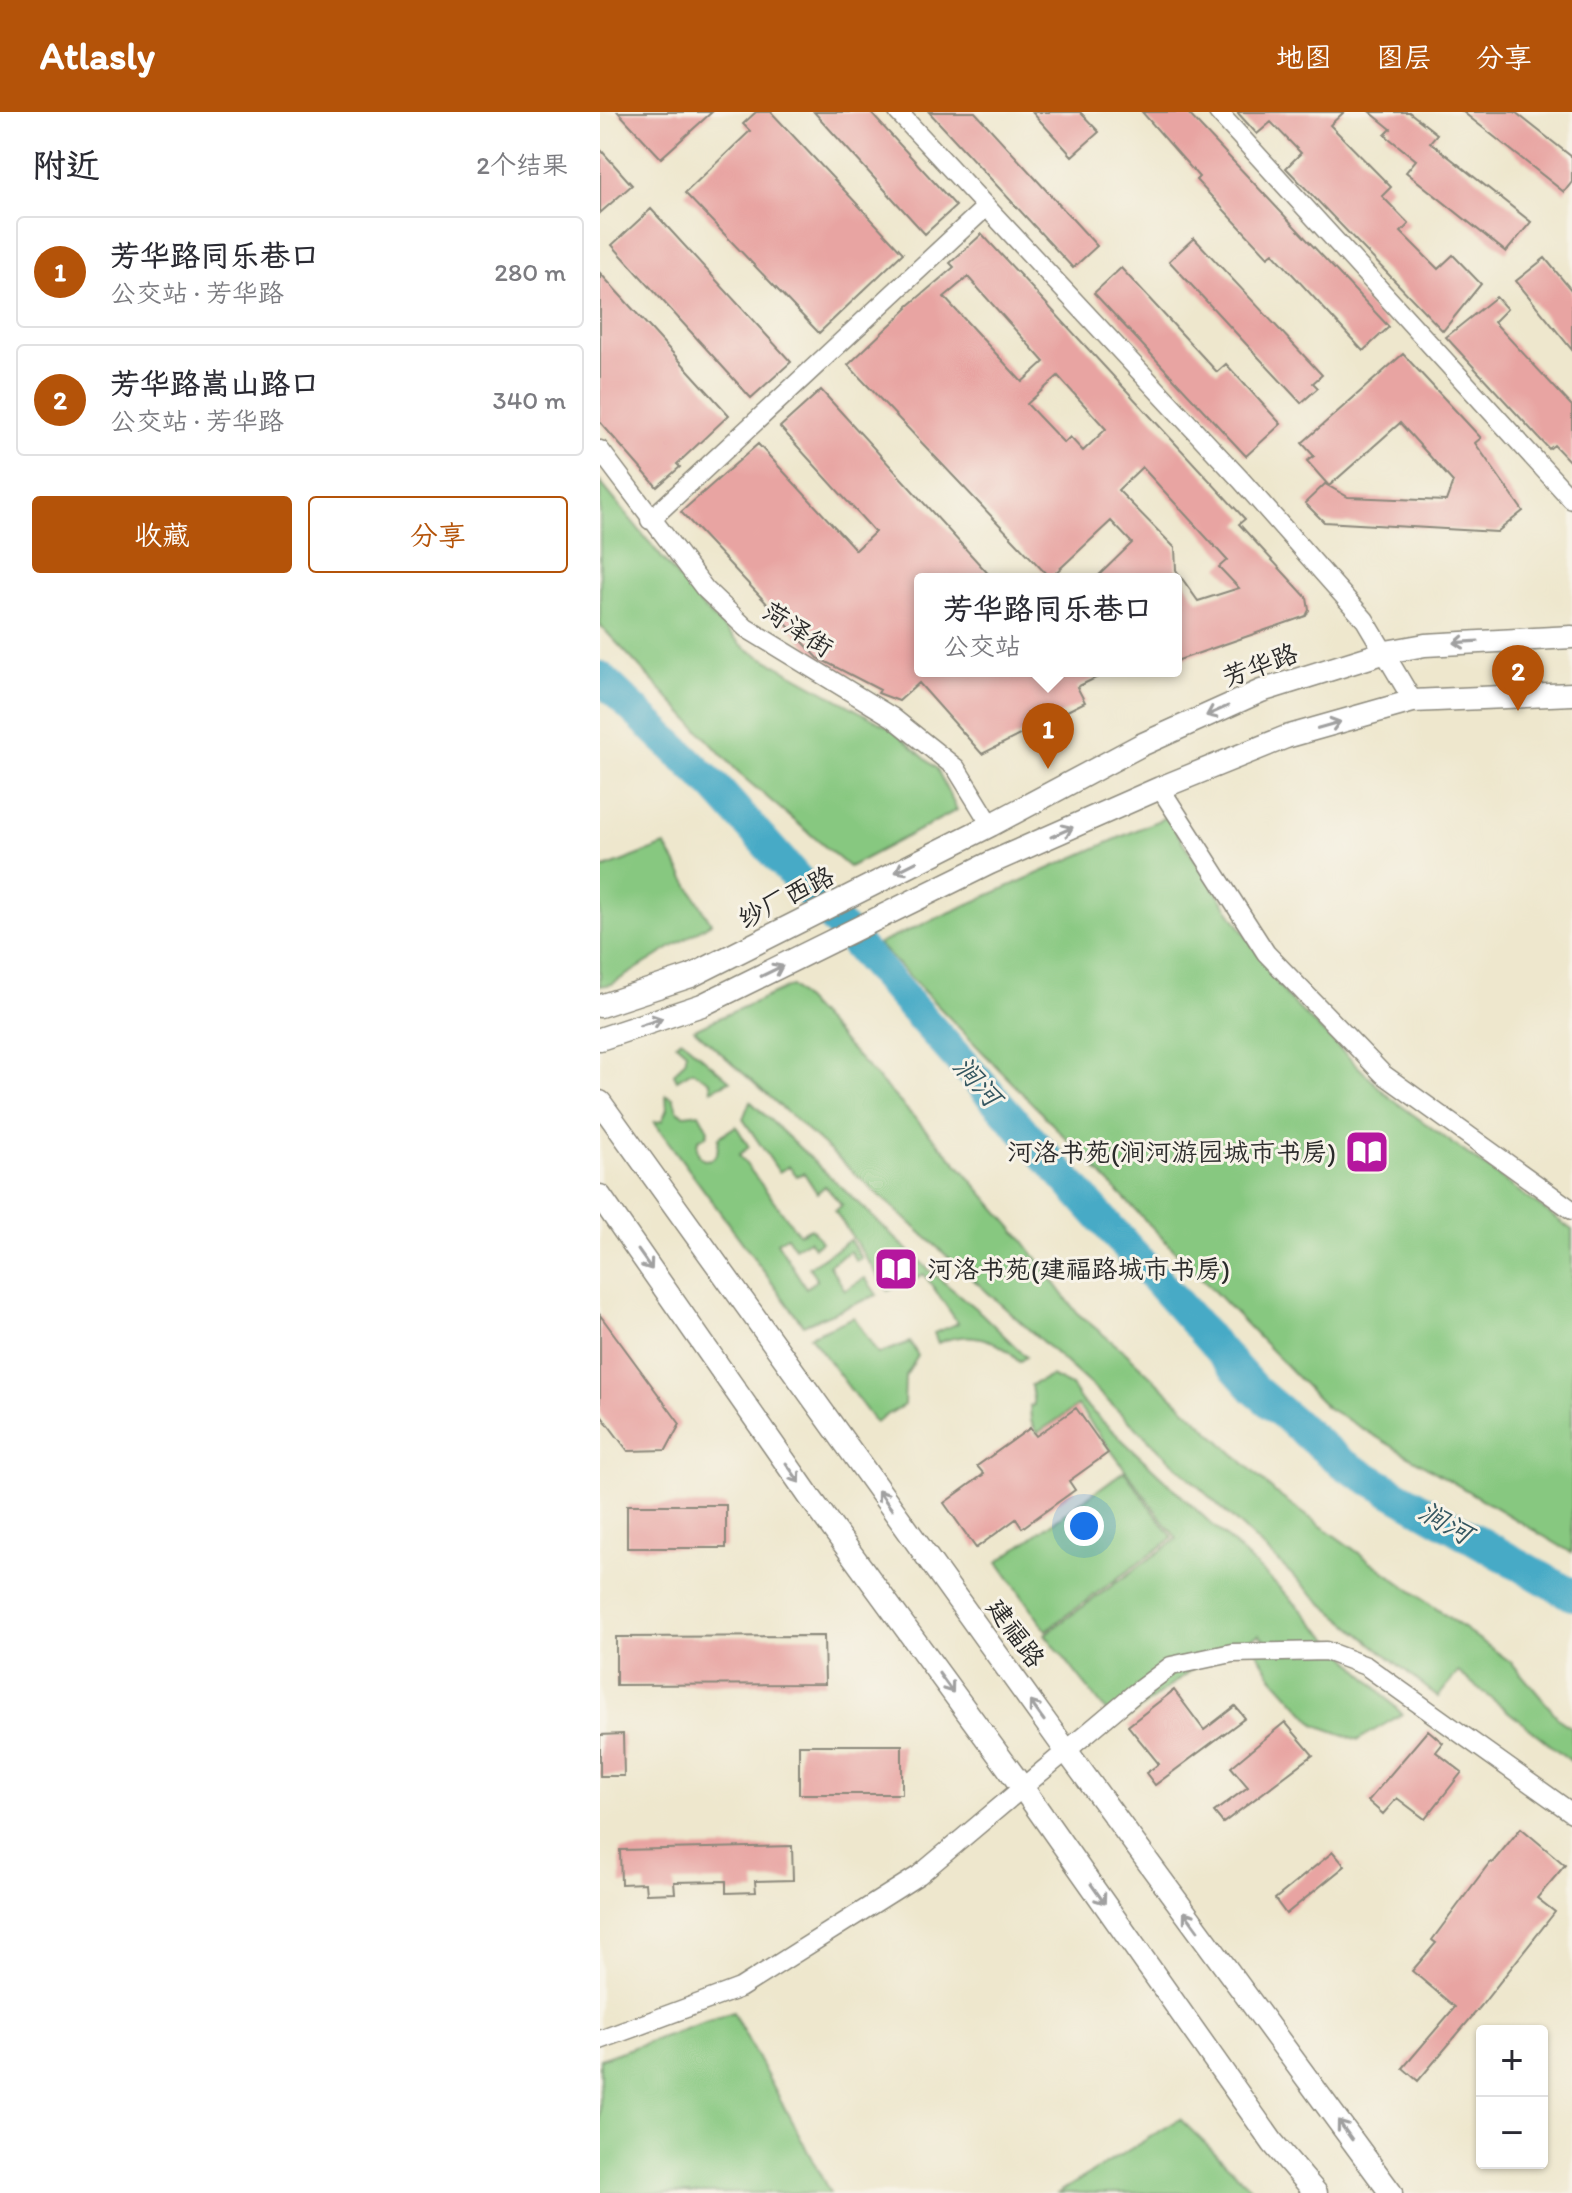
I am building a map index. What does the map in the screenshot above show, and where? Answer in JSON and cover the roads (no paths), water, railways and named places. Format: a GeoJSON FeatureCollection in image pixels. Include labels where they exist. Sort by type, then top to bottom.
{"type":"FeatureCollection","features":[{"type":"Feature","properties":{"kind":"main road","name":"芳华路"},"geometry":{"type":"LineString","coordinates":[[984,828],[1141,745],[1261,691],[1386,652],[1425,645],[1572,637]]}},
{"type":"Feature","properties":{"kind":"main road"},"geometry":{"type":"LineString","coordinates":[[600,1039],[702,1005],[990,863],[1160,788],[1286,737],[1413,701],[1572,694]]}},
{"type":"Feature","properties":{"kind":"main road","name":"纱厂西路"},"geometry":{"type":"LineString","coordinates":[[600,1006],[691,976],[984,828]]}},
{"type":"Feature","properties":{"kind":"main road","name":"建福路"},"geometry":{"type":"LineString","coordinates":[[600,1102],[1067,1751],[1391,2193]]}},
{"type":"Feature","properties":{"kind":"main road"},"geometry":{"type":"LineString","coordinates":[[600,1196],[809,1496],[1022,1787],[1273,2143],[1316,2193]]}},
{"type":"Feature","properties":{"kind":"street"},"geometry":{"type":"LineString","coordinates":[[898,112],[1241,480],[1365,620],[1413,701]]}},
{"type":"Feature","properties":{"kind":"street"},"geometry":{"type":"LineString","coordinates":[[1218,112],[1572,500]]}},
{"type":"Feature","properties":{"kind":"street"},"geometry":{"type":"LineString","coordinates":[[650,520],[986,207]]}},
{"type":"Feature","properties":{"kind":"street","name":"菏泽街"},"geometry":{"type":"LineString","coordinates":[[600,450],[705,589],[746,628],[892,717],[956,768],[984,828]]}},
{"type":"Feature","properties":{"kind":"street"},"geometry":{"type":"LineString","coordinates":[[1160,788],[1266,953],[1383,1074],[1572,1210]]}},
{"type":"Feature","properties":{"kind":"street"},"geometry":{"type":"LineString","coordinates":[[600,2040],[740,1988],[919,1875],[1171,1666],[1232,1653],[1326,1651],[1366,1666],[1572,1813]]}},
{"type":"Feature","properties":{"kind":"waterway","name":"涧河"},"geometry":{"type":"LineString","coordinates":[[600,677],[716,788],[1255,1390],[1343,1464],[1572,1595]]}},
{"type":"Feature","properties":{"kind":"place","name":"芳华路嵩山路口"},"geometry":{"type":"Point","coordinates":[1518,711]}},
{"type":"Feature","properties":{"kind":"place","name":"芳华路同乐巷口"},"geometry":{"type":"Point","coordinates":[1048,769]}},
{"type":"Feature","properties":{"kind":"place","name":"河洛书苑(涧河游园城市书房)"},"geometry":{"type":"Point","coordinates":[1367,1152]}},
{"type":"Feature","properties":{"kind":"place","name":"河洛书苑(建福路城市书房)"},"geometry":{"type":"Point","coordinates":[896,1269]}}]}
